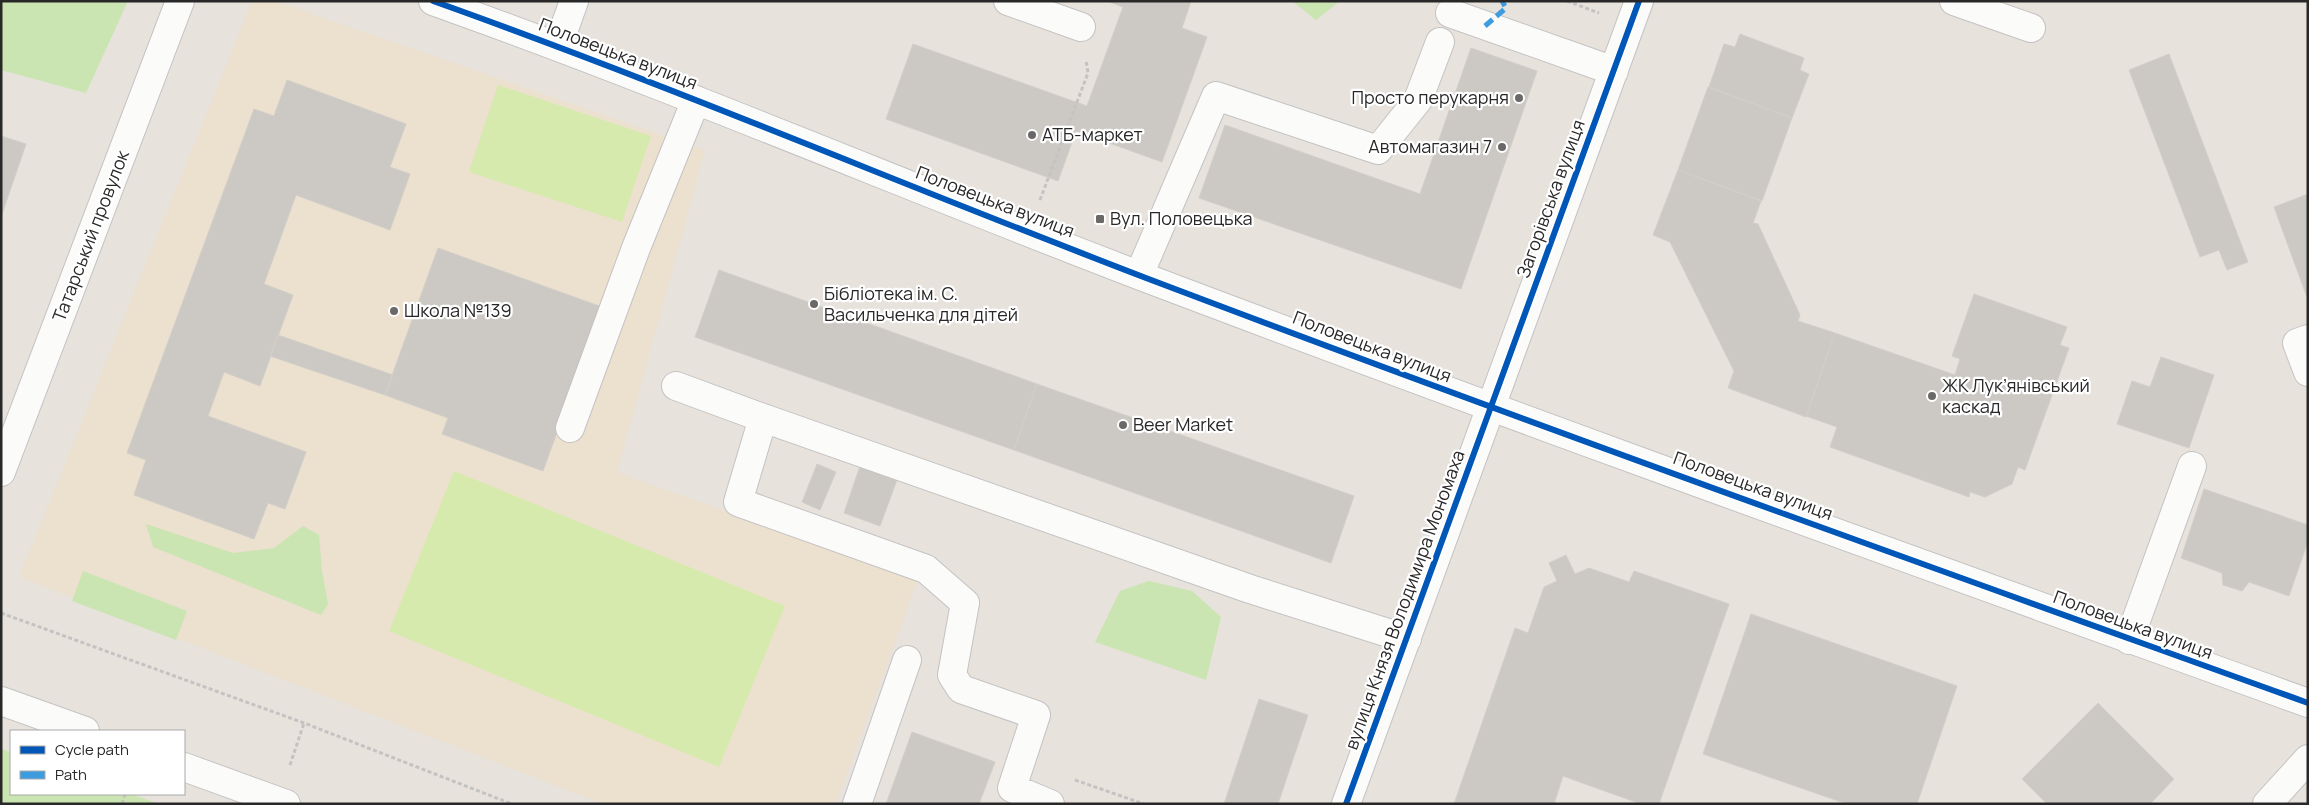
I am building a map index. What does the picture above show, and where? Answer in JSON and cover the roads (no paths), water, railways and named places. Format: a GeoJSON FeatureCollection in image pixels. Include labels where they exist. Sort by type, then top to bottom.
{"type":"FeatureCollection","features":[{"type":"Feature","properties":{"kind":"street","name":"Татарський провулок"},"geometry":{"type":"LineString","coordinates":[[1,472],[180,1]]}},
{"type":"Feature","properties":{"kind":"street","name":"Половецька вулиця"},"geometry":{"type":"LineString","coordinates":[[434,1],[558,46],[1139,275],[1492,407],[2129,640],[2308,703]]}},
{"type":"Feature","properties":{"kind":"street"},"geometry":{"type":"LineString","coordinates":[[558,46],[574,1]]}},
{"type":"Feature","properties":{"kind":"street"},"geometry":{"type":"LineString","coordinates":[[1008,1],[1081,27]]}},
{"type":"Feature","properties":{"kind":"street","name":"Загорівська вулиця"},"geometry":{"type":"LineString","coordinates":[[1492,407],[1639,1]]}},
{"type":"Feature","properties":{"kind":"street"},"geometry":{"type":"LineString","coordinates":[[1954,1],[2031,28]]}},
{"type":"Feature","properties":{"kind":"street"},"geometry":{"type":"LineString","coordinates":[[1450,13],[1614,71]]}},
{"type":"Feature","properties":{"kind":"street"},"geometry":{"type":"LineString","coordinates":[[1139,275],[1216,96],[1378,150],[1418,100],[1440,42]]}},
{"type":"Feature","properties":{"kind":"street"},"geometry":{"type":"LineString","coordinates":[[570,428],[636,248],[696,100]]}},
{"type":"Feature","properties":{"kind":"street"},"geometry":{"type":"LineString","coordinates":[[2308,339],[2297,343],[2308,372]]}},
{"type":"Feature","properties":{"kind":"street"},"geometry":{"type":"LineString","coordinates":[[676,386],[1250,589],[1406,639]]}},
{"type":"Feature","properties":{"kind":"street","name":"вулиця Князя Володимира Мономаха"},"geometry":{"type":"LineString","coordinates":[[1346,804],[1492,407]]}},
{"type":"Feature","properties":{"kind":"street"},"geometry":{"type":"LineString","coordinates":[[763,418],[738,502],[926,569],[965,603],[952,675],[962,689],[1036,715],[1012,788],[1050,804]]}},
{"type":"Feature","properties":{"kind":"street"},"geometry":{"type":"LineString","coordinates":[[2129,640],[2192,466]]}},
{"type":"Feature","properties":{"kind":"street"},"geometry":{"type":"LineString","coordinates":[[857,804],[907,660]]}},
{"type":"Feature","properties":{"kind":"street"},"geometry":{"type":"LineString","coordinates":[[1,701],[82,730]]}},
{"type":"Feature","properties":{"kind":"street"},"geometry":{"type":"LineString","coordinates":[[2267,804],[2308,759]]}},
{"type":"Feature","properties":{"kind":"street"},"geometry":{"type":"LineString","coordinates":[[185,767],[286,804]]}},
{"type":"Feature","properties":{"kind":"place","name":"Просто перукарня"},"geometry":{"type":"Point","coordinates":[1519,98]}},
{"type":"Feature","properties":{"kind":"place","name":"АТБ-маркет"},"geometry":{"type":"Point","coordinates":[1032,135]}},
{"type":"Feature","properties":{"kind":"place","name":"Автомагазин 7"},"geometry":{"type":"Point","coordinates":[1502,147]}},
{"type":"Feature","properties":{"kind":"place","name":"Вул. Половецька"},"geometry":{"type":"Point","coordinates":[1100,219]}},
{"type":"Feature","properties":{"kind":"place","name":"Бібліотека ім. С. Васильченка для дітей"},"geometry":{"type":"Point","coordinates":[814,304]}},
{"type":"Feature","properties":{"kind":"place","name":"Школа №139"},"geometry":{"type":"Point","coordinates":[394,311]}},
{"type":"Feature","properties":{"kind":"place","name":"ЖК Лук’янівський каскад"},"geometry":{"type":"Point","coordinates":[1932,396]}},
{"type":"Feature","properties":{"kind":"place","name":"Beer Market"},"geometry":{"type":"Point","coordinates":[1123,425]}}]}
